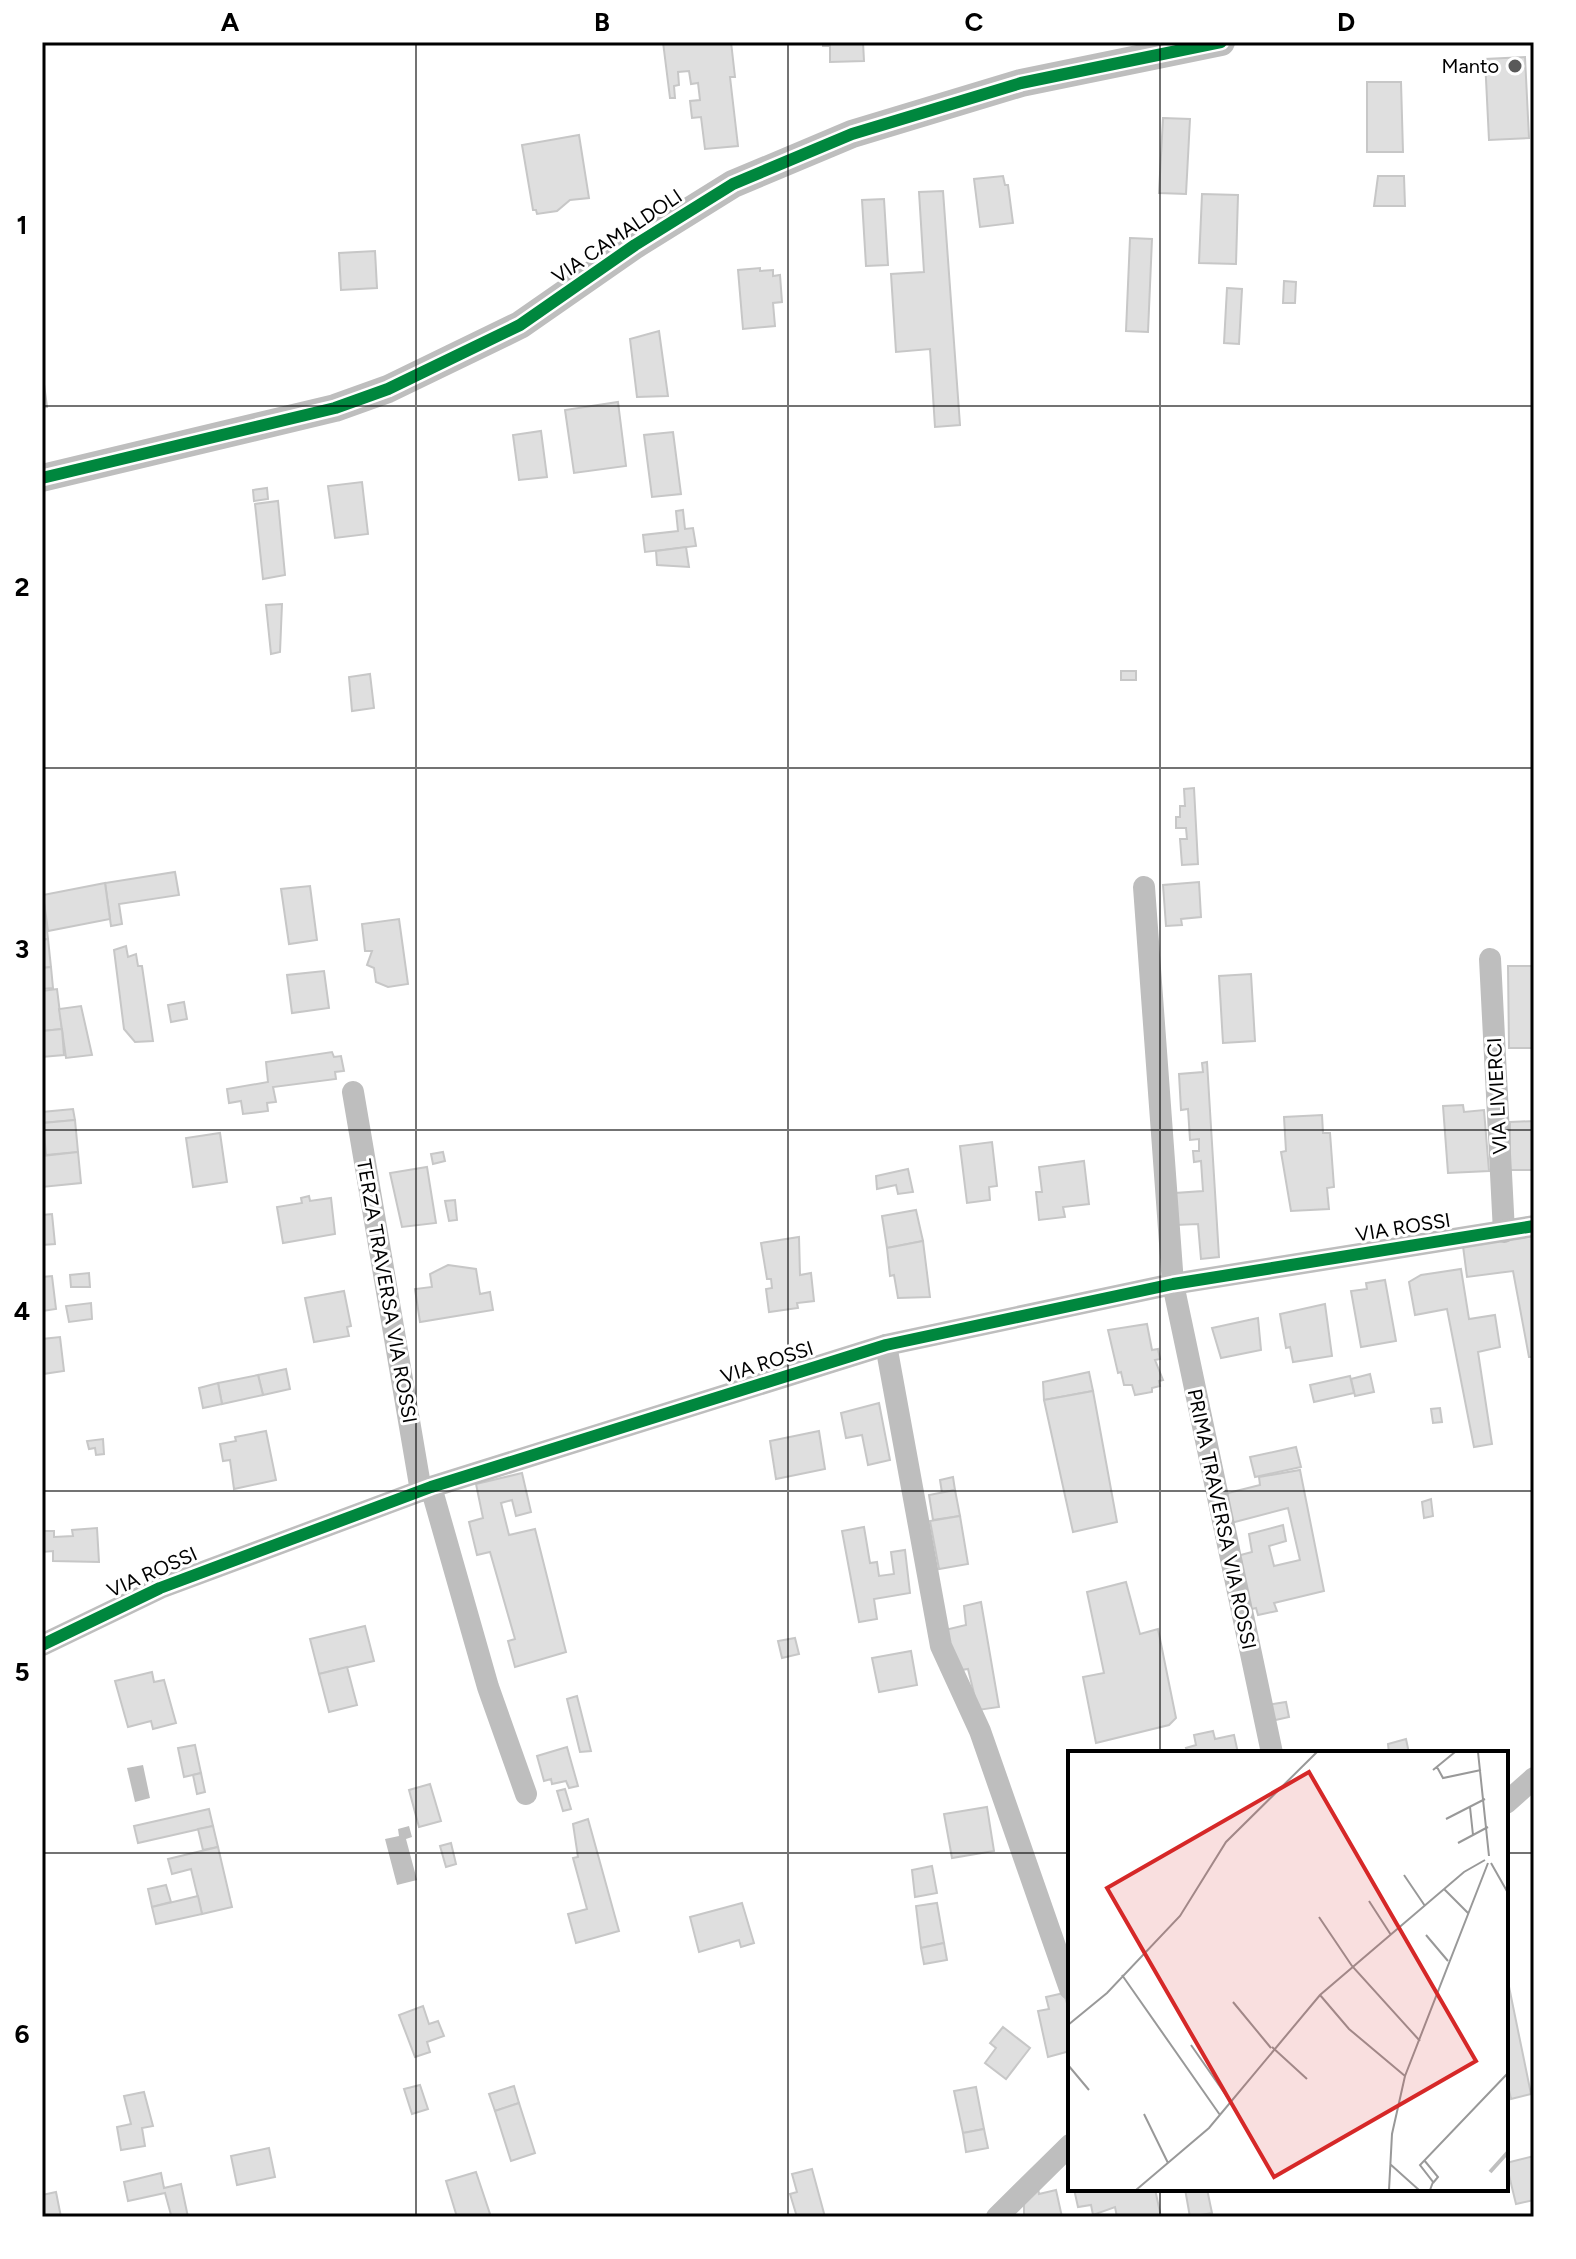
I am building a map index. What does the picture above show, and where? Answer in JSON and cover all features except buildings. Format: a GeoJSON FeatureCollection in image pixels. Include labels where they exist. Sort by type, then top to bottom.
{"type":"FeatureCollection","features":[{"type":"Feature","properties":{"kind":"street","name":"VIA CAMALDOLI"},"geometry":{"type":"LineString","coordinates":[[42,478],[335,408],[388,389],[520,325],[635,245],[733,184],[852,134],[1021,83],[1221,42]]}},
{"type":"Feature","properties":{"kind":"street","name":"PRIMA TRAVERSA VIA ROSSI"},"geometry":{"type":"LineString","coordinates":[[1144,887],[1173,1284],[1272,1751]]}},
{"type":"Feature","properties":{"kind":"street","name":"VIA LIVIERCI"},"geometry":{"type":"LineString","coordinates":[[1490,959],[1504,1232]]}},
{"type":"Feature","properties":{"kind":"street","name":"TERZA TRAVERSA VIA ROSSI"},"geometry":{"type":"LineString","coordinates":[[353,1092],[426,1489],[488,1687],[526,1794]]}},
{"type":"Feature","properties":{"kind":"street","name":"VIA ROSSI"},"geometry":{"type":"LineString","coordinates":[[42,1645],[160,1588],[426,1489],[886,1345],[1173,1284],[1534,1226]]}},
{"type":"Feature","properties":{"kind":"street"},"geometry":{"type":"LineString","coordinates":[[886,1345],[941,1646],[980,1731],[1068,1983]]}},
{"type":"Feature","properties":{"kind":"street"},"geometry":{"type":"LineString","coordinates":[[1508,1801],[1534,1778]]}},
{"type":"Feature","properties":{"kind":"street"},"geometry":{"type":"LineString","coordinates":[[997,2217],[1068,2147]]}},
{"type":"Feature","properties":{"kind":"shaded area"},"geometry":{"type":"Polygon","coordinates":[[[143,1765],[150,1798],[135,1802],[127,1768],[143,1765]]]}},
{"type":"Feature","properties":{"kind":"shaded area"},"geometry":{"type":"Polygon","coordinates":[[[409,1826],[412,1837],[406,1839],[417,1880],[397,1885],[385,1839],[399,1836],[398,1829],[409,1826]]]}},
{"type":"Feature","properties":{"kind":"cycle path"},"geometry":{"type":"LineString","coordinates":[[42,478],[335,408],[388,389],[520,325],[635,245],[733,184],[852,134],[1021,83],[1221,42]]}},
{"type":"Feature","properties":{"kind":"cycle path"},"geometry":{"type":"LineString","coordinates":[[42,1645],[160,1588],[431,1487],[886,1345],[1173,1284],[1534,1226]]}},
{"type":"Feature","properties":{"kind":"place","name":"Manto"},"geometry":{"type":"Point","coordinates":[1515,66]}}]}
